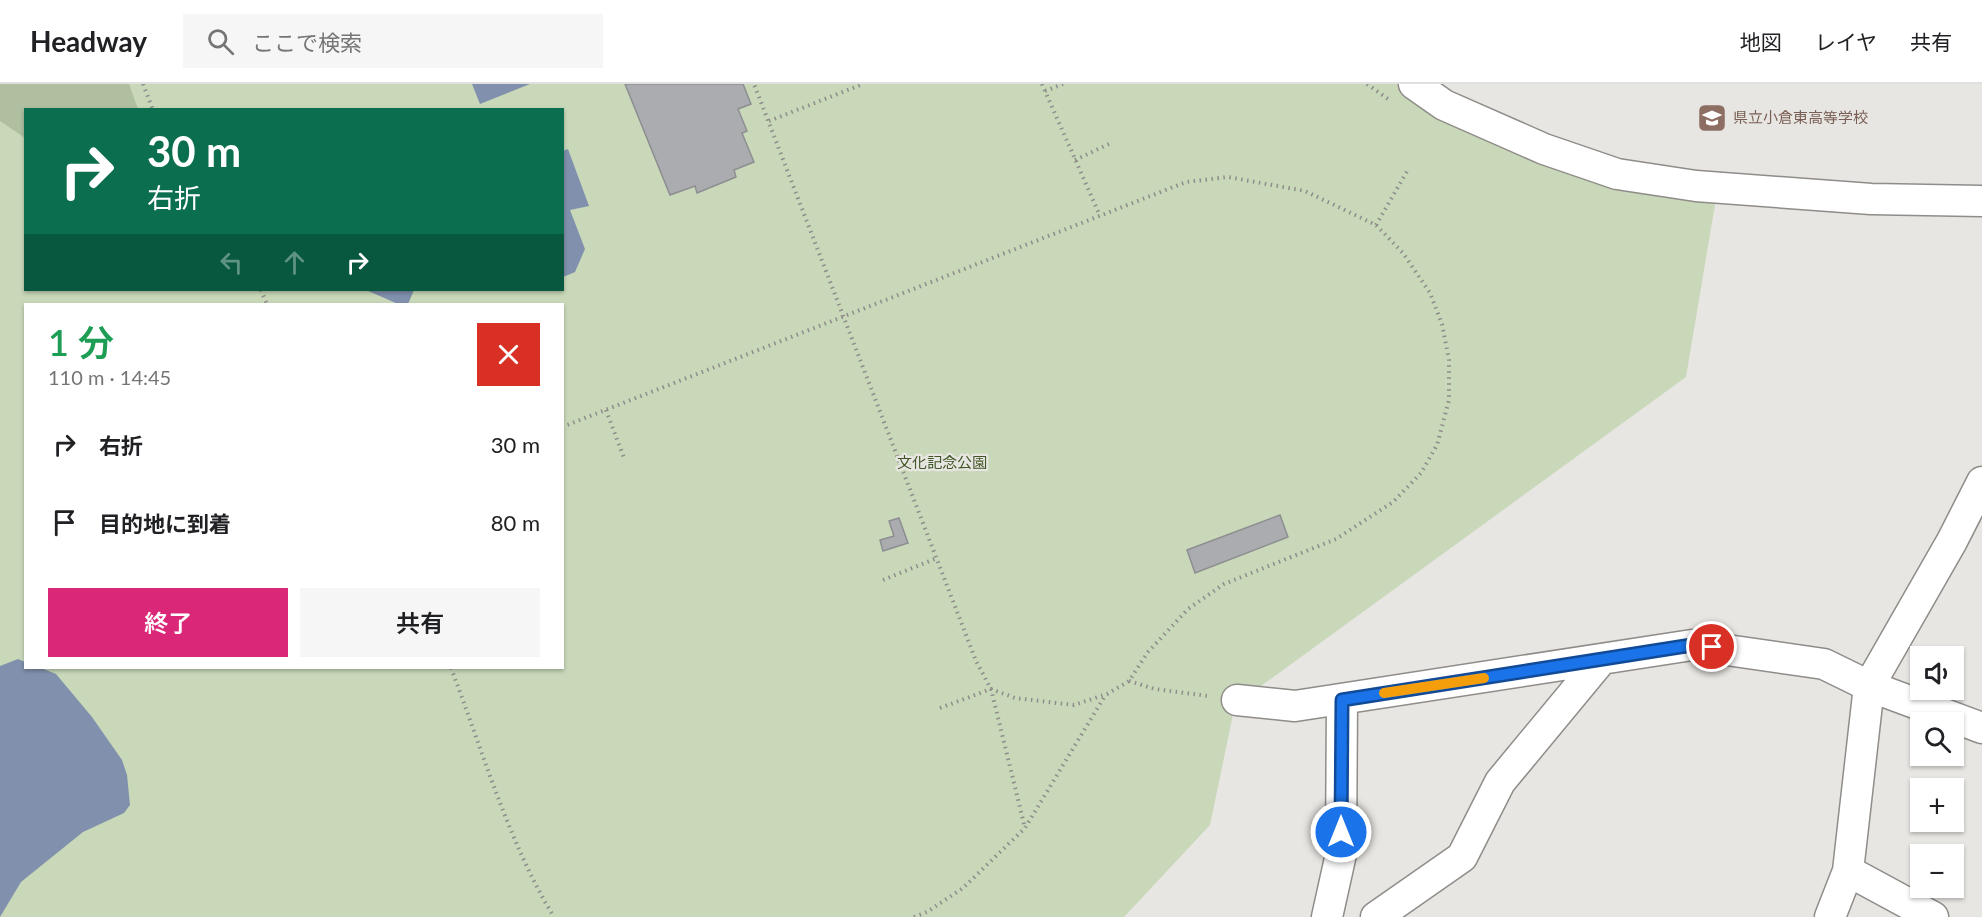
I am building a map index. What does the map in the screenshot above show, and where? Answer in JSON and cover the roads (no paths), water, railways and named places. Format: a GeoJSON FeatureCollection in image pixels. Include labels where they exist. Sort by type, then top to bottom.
{"type":"FeatureCollection","features":[{"type":"Feature","properties":{"kind":"street"},"geometry":{"type":"LineString","coordinates":[[1414,84],[1454,109],[1544,148],[1617,174],[1696,186],[1871,199],[1982,201]]}},
{"type":"Feature","properties":{"kind":"street"},"geometry":{"type":"LineString","coordinates":[[1830,917],[1848,871],[1869,686],[1952,541],[1982,482]]}},
{"type":"Feature","properties":{"kind":"street"},"geometry":{"type":"LineString","coordinates":[[1237,700],[1295,706],[1692,645],[1824,664],[1869,686],[1982,728]]}},
{"type":"Feature","properties":{"kind":"street"},"geometry":{"type":"LineString","coordinates":[[1376,917],[1462,857],[1500,782],[1601,660]]}},
{"type":"Feature","properties":{"kind":"street"},"geometry":{"type":"LineString","coordinates":[[1327,917],[1341,854],[1342,700]]}},
{"type":"Feature","properties":{"kind":"street"},"geometry":{"type":"LineString","coordinates":[[1848,871],[1933,917]]}},
{"type":"Feature","properties":{"kind":"water"},"geometry":{"type":"Polygon","coordinates":[[[472,84],[530,84],[480,104],[472,84]]]}},
{"type":"Feature","properties":{"kind":"water"},"geometry":{"type":"Polygon","coordinates":[[[568,149],[589,206],[570,210],[585,249],[575,272],[564,277],[564,150],[568,149]]]}},
{"type":"Feature","properties":{"kind":"water"},"geometry":{"type":"Polygon","coordinates":[[[368,291],[414,291],[408,303],[396,303],[368,291]]]}},
{"type":"Feature","properties":{"kind":"water"},"geometry":{"type":"Polygon","coordinates":[[[18,659],[24,662],[24,669],[44,669],[56,674],[92,717],[122,760],[127,775],[130,805],[124,813],[83,832],[21,882],[0,917],[0,666],[18,659]]]}},
{"type":"Feature","properties":{"kind":"place","name":"県立小倉東高等学校"},"geometry":{"type":"Point","coordinates":[1712,118]}},
{"type":"Feature","properties":{"kind":"park label","name":"文化記念公園"},"geometry":{"type":"Point","coordinates":[942,463]}}]}
